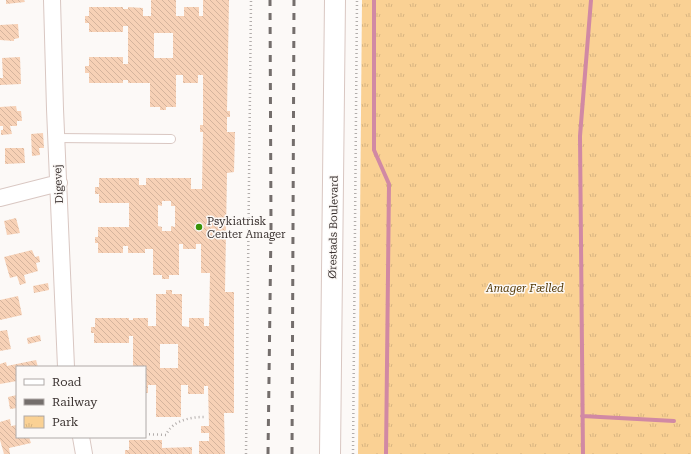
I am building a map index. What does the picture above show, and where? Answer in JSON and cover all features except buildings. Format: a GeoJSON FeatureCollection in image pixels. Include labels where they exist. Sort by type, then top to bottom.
{"type":"FeatureCollection","features":[{"type":"Feature","properties":{"kind":"street","name":"Digevej"},"geometry":{"type":"LineString","coordinates":[[52,0],[56,138],[66,366]]}},
{"type":"Feature","properties":{"kind":"street","name":"Ørestads Boulevard"},"geometry":{"type":"LineString","coordinates":[[330,454],[335,0]]}},
{"type":"Feature","properties":{"kind":"street"},"geometry":{"type":"LineString","coordinates":[[0,198],[58,183]]}},
{"type":"Feature","properties":{"kind":"street"},"geometry":{"type":"LineString","coordinates":[[80,438],[84,454]]}},
{"type":"Feature","properties":{"kind":"lane"},"geometry":{"type":"LineString","coordinates":[[56,138],[171,139]]}},
{"type":"Feature","properties":{"kind":"path"},"geometry":{"type":"LineString","coordinates":[[246,454],[251,0]]}},
{"type":"Feature","properties":{"kind":"path"},"geometry":{"type":"LineString","coordinates":[[353,454],[358,0]]}},
{"type":"Feature","properties":{"kind":"path"},"geometry":{"type":"LineString","coordinates":[[146,434],[166,435],[169,428],[189,417],[204,416]]}},
{"type":"Feature","properties":{"kind":"green space","name":"Amager Fælled"},"geometry":{"type":"Polygon","coordinates":[[[362,0],[691,0],[691,454],[358,454],[362,0]]]}},
{"type":"Feature","properties":{"kind":"waterway"},"geometry":{"type":"LineString","coordinates":[[374,0],[374,150],[389,184],[386,454]]}},
{"type":"Feature","properties":{"kind":"waterway"},"geometry":{"type":"LineString","coordinates":[[583,454],[580,136],[591,0]]}},
{"type":"Feature","properties":{"kind":"waterway"},"geometry":{"type":"LineString","coordinates":[[582,416],[674,421]]}},
{"type":"Feature","properties":{"kind":"railway"},"geometry":{"type":"LineString","coordinates":[[268,454],[271,227],[270,0]]}},
{"type":"Feature","properties":{"kind":"railway"},"geometry":{"type":"LineString","coordinates":[[292,454],[294,0]]}},
{"type":"Feature","properties":{"kind":"place","name":"Psykiatrisk Center Amager"},"geometry":{"type":"Point","coordinates":[199,227]}}]}
